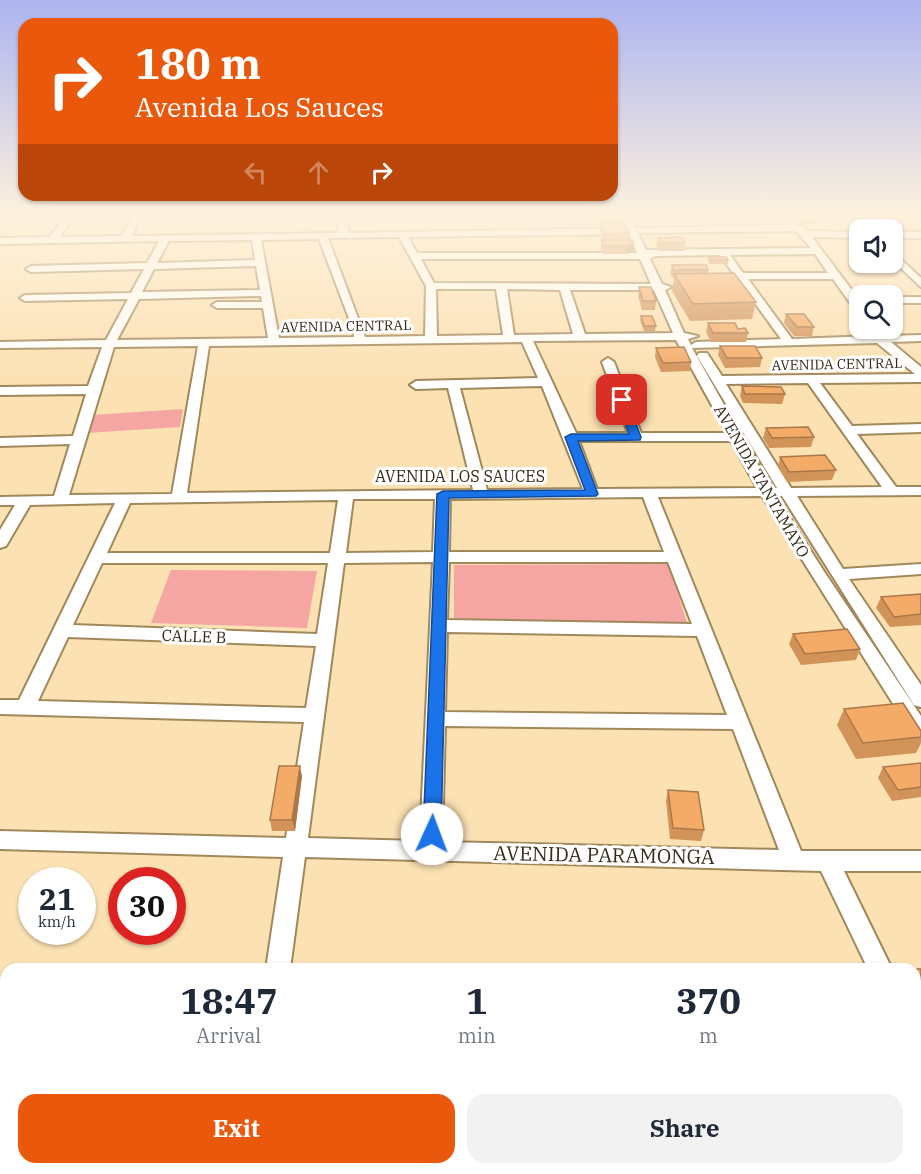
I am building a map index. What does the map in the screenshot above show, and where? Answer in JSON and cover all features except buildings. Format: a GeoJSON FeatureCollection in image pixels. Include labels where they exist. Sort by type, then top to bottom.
{"type":"FeatureCollection","features":[{"type":"Feature","properties":{"kind":"street"},"geometry":{"type":"LineString","coordinates":[[60,501],[93,390],[110,344],[149,271]]}},
{"type":"Feature","properties":{"kind":"street"},"geometry":{"type":"LineString","coordinates":[[262,271],[274,342]]}},
{"type":"Feature","properties":{"kind":"street"},"geometry":{"type":"LineString","coordinates":[[336,271],[359,329],[360,340]]}},
{"type":"Feature","properties":{"kind":"street"},"geometry":{"type":"LineString","coordinates":[[423,271],[431,286],[431,339]]}},
{"type":"Feature","properties":{"kind":"street","name":"AVENIDA TANTAMAYO"},"geometry":{"type":"LineString","coordinates":[[654,271],[690,339],[736,437],[767,493],[818,576],[921,732]]}},
{"type":"Feature","properties":{"kind":"street"},"geometry":{"type":"LineString","coordinates":[[737,271],[788,341]]}},
{"type":"Feature","properties":{"kind":"street"},"geometry":{"type":"LineString","coordinates":[[832,271],[849,292]]}},
{"type":"Feature","properties":{"kind":"street"},"geometry":{"type":"LineString","coordinates":[[908,271],[921,284]]}},
{"type":"Feature","properties":{"kind":"street"},"geometry":{"type":"LineString","coordinates":[[741,276],[836,276]]}},
{"type":"Feature","properties":{"kind":"street"},"geometry":{"type":"LineString","coordinates":[[431,286],[662,287]]}},
{"type":"Feature","properties":{"kind":"street"},"geometry":{"type":"LineString","coordinates":[[501,286],[509,338]]}},
{"type":"Feature","properties":{"kind":"street"},"geometry":{"type":"LineString","coordinates":[[564,286],[580,338]]}},
{"type":"Feature","properties":{"kind":"street"},"geometry":{"type":"LineString","coordinates":[[133,301],[267,293]]}},
{"type":"Feature","properties":{"kind":"street"},"geometry":{"type":"LineString","coordinates":[[25,298],[50,302],[133,301],[268,305]]}},
{"type":"Feature","properties":{"kind":"street"},"geometry":{"type":"LineString","coordinates":[[903,300],[921,300]]}},
{"type":"Feature","properties":{"kind":"street","name":"AVENIDA CENTRAL"},"geometry":{"type":"LineString","coordinates":[[0,345],[509,338],[788,341],[849,336]]}},
{"type":"Feature","properties":{"kind":"street","name":"AVENIDA CENTRAL"},"geometry":{"type":"LineString","coordinates":[[903,336],[921,338]]}},
{"type":"Feature","properties":{"kind":"street"},"geometry":{"type":"LineString","coordinates":[[526,338],[571,437],[592,494]]}},
{"type":"Feature","properties":{"kind":"street","name":"AVENIDA TANTAMAYO"},"geometry":{"type":"LineString","coordinates":[[690,339],[838,575],[921,700]]}},
{"type":"Feature","properties":{"kind":"street"},"geometry":{"type":"LineString","coordinates":[[883,339],[921,373]]}},
{"type":"Feature","properties":{"kind":"street"},"geometry":{"type":"LineString","coordinates":[[179,497],[204,342]]}},
{"type":"Feature","properties":{"kind":"street"},"geometry":{"type":"LineString","coordinates":[[608,362],[636,437]]}},
{"type":"Feature","properties":{"kind":"street","name":"AVENIDA CENTRAL"},"geometry":{"type":"LineString","coordinates":[[717,380],[921,378]]}},
{"type":"Feature","properties":{"kind":"street"},"geometry":{"type":"LineString","coordinates":[[811,379],[892,491]]}},
{"type":"Feature","properties":{"kind":"street"},"geometry":{"type":"LineString","coordinates":[[416,385],[546,382]]}},
{"type":"Feature","properties":{"kind":"street"},"geometry":{"type":"LineString","coordinates":[[453,384],[481,494]]}},
{"type":"Feature","properties":{"kind":"street"},"geometry":{"type":"LineString","coordinates":[[0,391],[93,390]]}},
{"type":"Feature","properties":{"kind":"street"},"geometry":{"type":"LineString","coordinates":[[848,430],[921,428]]}},
{"type":"Feature","properties":{"kind":"street"},"geometry":{"type":"LineString","coordinates":[[571,437],[736,437]]}},
{"type":"Feature","properties":{"kind":"street"},"geometry":{"type":"LineString","coordinates":[[0,442],[78,440]]}},
{"type":"Feature","properties":{"kind":"street","name":"AVENIDA LOS SAUCES"},"geometry":{"type":"LineString","coordinates":[[0,501],[346,495],[921,491]]}},
{"type":"Feature","properties":{"kind":"street"},"geometry":{"type":"LineString","coordinates":[[431,851],[443,494]]}},
{"type":"Feature","properties":{"kind":"street"},"geometry":{"type":"LineString","coordinates":[[649,494],[794,860]]}},
{"type":"Feature","properties":{"kind":"street"},"geometry":{"type":"LineString","coordinates":[[279,963],[346,495]]}},
{"type":"Feature","properties":{"kind":"street"},"geometry":{"type":"LineString","coordinates":[[25,708],[124,499]]}},
{"type":"Feature","properties":{"kind":"street"},"geometry":{"type":"LineString","coordinates":[[0,543],[25,501]]}},
{"type":"Feature","properties":{"kind":"street"},"geometry":{"type":"LineString","coordinates":[[98,558],[674,557]]}},
{"type":"Feature","properties":{"kind":"street"},"geometry":{"type":"LineString","coordinates":[[838,575],[921,569]]}},
{"type":"Feature","properties":{"kind":"street"},"geometry":{"type":"LineString","coordinates":[[439,626],[703,630]]}},
{"type":"Feature","properties":{"kind":"street","name":"CALLE B"},"geometry":{"type":"LineString","coordinates":[[62,631],[325,640]]}},
{"type":"Feature","properties":{"kind":"street"},"geometry":{"type":"LineString","coordinates":[[0,707],[315,715]]}},
{"type":"Feature","properties":{"kind":"street"},"geometry":{"type":"LineString","coordinates":[[436,719],[740,722]]}},
{"type":"Feature","properties":{"kind":"street","name":"AVENIDA PARAMONGA"},"geometry":{"type":"LineString","coordinates":[[0,840],[828,861],[921,861]]}},
{"type":"Feature","properties":{"kind":"street"},"geometry":{"type":"LineString","coordinates":[[828,861],[877,963]]}},
{"type":"Feature","properties":{"kind":"shaded area"},"geometry":{"type":"Polygon","coordinates":[[[183,409],[180,427],[86,433],[92,415],[183,409]]]}},
{"type":"Feature","properties":{"kind":"shaded area"},"geometry":{"type":"Polygon","coordinates":[[[669,564],[687,623],[454,621],[454,565],[669,564]]]}},
{"type":"Feature","properties":{"kind":"shaded area"},"geometry":{"type":"Polygon","coordinates":[[[171,570],[317,571],[307,628],[151,623],[171,570]]]}},
{"type":"Feature","properties":{"kind":"route"},"geometry":{"type":"LineString","coordinates":[[432,834],[443,494],[592,494],[571,437],[636,437],[622,400]]}}]}
